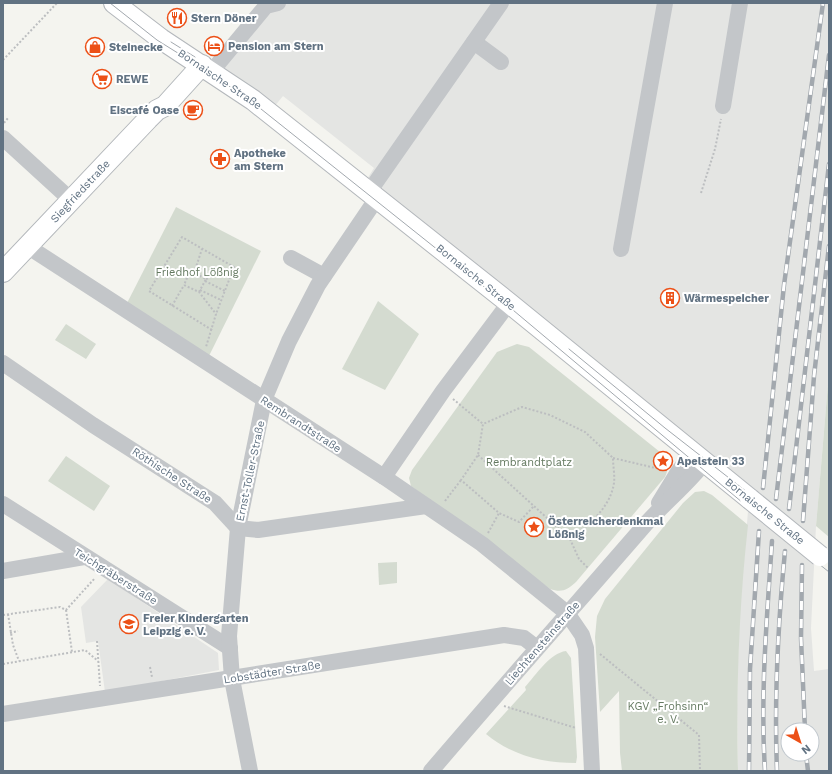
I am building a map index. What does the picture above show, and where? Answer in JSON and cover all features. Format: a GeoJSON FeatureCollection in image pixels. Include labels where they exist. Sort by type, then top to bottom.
{"type":"FeatureCollection","features":[{"type":"Feature","properties":{"kind":"main road","name":"Bornaische Straße"},"geometry":{"type":"LineString","coordinates":[[114,3],[143,26],[253,100],[509,303],[698,458],[825,559]]}},
{"type":"Feature","properties":{"kind":"main road","name":"Siegfriedstraße"},"geometry":{"type":"LineString","coordinates":[[3,272],[157,110],[159,101],[201,65]]}},
{"type":"Feature","properties":{"kind":"street","name":"Ernst-Toller-Straße"},"geometry":{"type":"LineString","coordinates":[[250,771],[232,679],[229,636],[238,528],[264,400],[289,340],[324,276],[373,195],[501,3]]}},
{"type":"Feature","properties":{"kind":"street"},"geometry":{"type":"LineString","coordinates":[[621,249],[665,3]]}},
{"type":"Feature","properties":{"kind":"street"},"geometry":{"type":"LineString","coordinates":[[722,106],[740,3]]}},
{"type":"Feature","properties":{"kind":"street"},"geometry":{"type":"LineString","coordinates":[[201,65],[270,4]]}},
{"type":"Feature","properties":{"kind":"street"},"geometry":{"type":"LineString","coordinates":[[474,42],[501,62]]}},
{"type":"Feature","properties":{"kind":"street"},"geometry":{"type":"LineString","coordinates":[[3,138],[71,200]]}},
{"type":"Feature","properties":{"kind":"street","name":"Rembrandtstraße"},"geometry":{"type":"LineString","coordinates":[[27,246],[384,477],[482,544],[567,613],[582,635],[586,648]]}},
{"type":"Feature","properties":{"kind":"street"},"geometry":{"type":"LineString","coordinates":[[291,258],[324,276]]}},
{"type":"Feature","properties":{"kind":"street"},"geometry":{"type":"LineString","coordinates":[[384,477],[443,391],[509,303]]}},
{"type":"Feature","properties":{"kind":"street","name":"Röthische Straße"},"geometry":{"type":"LineString","coordinates":[[3,363],[94,425],[215,503],[238,528]]}},
{"type":"Feature","properties":{"kind":"street","name":"Liechtensteinstraße"},"geometry":{"type":"LineString","coordinates":[[653,516],[678,472],[698,458]]}},
{"type":"Feature","properties":{"kind":"street","name":"Liechtensteinstraße"},"geometry":{"type":"LineString","coordinates":[[431,771],[653,516],[674,497],[698,458]]}},
{"type":"Feature","properties":{"kind":"street","name":"Teichgräberstraße"},"geometry":{"type":"LineString","coordinates":[[3,504],[84,557],[230,648]]}},
{"type":"Feature","properties":{"kind":"street"},"geometry":{"type":"LineString","coordinates":[[238,528],[258,530],[431,509]]}},
{"type":"Feature","properties":{"kind":"street"},"geometry":{"type":"LineString","coordinates":[[3,571],[84,557]]}},
{"type":"Feature","properties":{"kind":"street","name":"Lobstädter Straße"},"geometry":{"type":"LineString","coordinates":[[3,714],[504,635],[524,638],[538,648]]}},
{"type":"Feature","properties":{"kind":"street"},"geometry":{"type":"LineString","coordinates":[[586,648],[592,771]]}},
{"type":"Feature","properties":{"kind":"path"},"geometry":{"type":"LineString","coordinates":[[3,60],[57,3]]}},
{"type":"Feature","properties":{"kind":"path"},"geometry":{"type":"LineString","coordinates":[[701,193],[715,149],[722,106]]}},
{"type":"Feature","properties":{"kind":"path"},"geometry":{"type":"LineString","coordinates":[[3,124],[8,118]]}},
{"type":"Feature","properties":{"kind":"path"},"geometry":{"type":"LineString","coordinates":[[212,330],[149,291],[182,237],[234,267]]}},
{"type":"Feature","properties":{"kind":"path"},"geometry":{"type":"LineString","coordinates":[[194,273],[202,249]]}},
{"type":"Feature","properties":{"kind":"path"},"geometry":{"type":"LineString","coordinates":[[165,266],[187,278]]}},
{"type":"Feature","properties":{"kind":"path"},"geometry":{"type":"LineString","coordinates":[[200,291],[205,280],[234,267]]}},
{"type":"Feature","properties":{"kind":"path"},"geometry":{"type":"LineString","coordinates":[[208,343],[216,314],[234,267]]}},
{"type":"Feature","properties":{"kind":"path"},"geometry":{"type":"LineString","coordinates":[[172,306],[190,271],[225,291]]}},
{"type":"Feature","properties":{"kind":"path"},"geometry":{"type":"LineString","coordinates":[[184,285],[221,300]]}},
{"type":"Feature","properties":{"kind":"path"},"geometry":{"type":"LineString","coordinates":[[200,291],[216,314]]}},
{"type":"Feature","properties":{"kind":"path"},"geometry":{"type":"LineString","coordinates":[[443,391],[483,424]]}},
{"type":"Feature","properties":{"kind":"path"},"geometry":{"type":"LineString","coordinates":[[483,424],[522,407],[550,415],[585,432],[612,458],[678,472]]}},
{"type":"Feature","properties":{"kind":"path"},"geometry":{"type":"LineString","coordinates":[[431,509],[461,480],[478,456],[483,424]]}},
{"type":"Feature","properties":{"kind":"path"},"geometry":{"type":"LineString","coordinates":[[478,456],[570,539],[579,559],[585,564]]}},
{"type":"Feature","properties":{"kind":"path"},"geometry":{"type":"LineString","coordinates":[[570,539],[591,524],[606,504],[614,483],[612,458]]}},
{"type":"Feature","properties":{"kind":"path"},"geometry":{"type":"LineString","coordinates":[[461,480],[499,513],[519,522],[534,506]]}},
{"type":"Feature","properties":{"kind":"path"},"geometry":{"type":"LineString","coordinates":[[486,535],[499,513]]}},
{"type":"Feature","properties":{"kind":"path"},"geometry":{"type":"LineString","coordinates":[[66,610],[104,569]]}},
{"type":"Feature","properties":{"kind":"path"},"geometry":{"type":"LineString","coordinates":[[3,615],[60,607],[66,610]]}},
{"type":"Feature","properties":{"kind":"path"},"geometry":{"type":"LineString","coordinates":[[66,610],[72,652]]}},
{"type":"Feature","properties":{"kind":"path"},"geometry":{"type":"LineString","coordinates":[[8,614],[10,633],[19,661]]}},
{"type":"Feature","properties":{"kind":"path"},"geometry":{"type":"LineString","coordinates":[[10,633],[18,631]]}},
{"type":"Feature","properties":{"kind":"path"},"geometry":{"type":"LineString","coordinates":[[96,641],[100,699]]}},
{"type":"Feature","properties":{"kind":"path"},"geometry":{"type":"LineString","coordinates":[[586,648],[600,654],[617,667],[699,735],[700,771]]}},
{"type":"Feature","properties":{"kind":"path"},"geometry":{"type":"LineString","coordinates":[[3,664],[86,650],[98,661]]}},
{"type":"Feature","properties":{"kind":"path"},"geometry":{"type":"LineString","coordinates":[[150,667],[153,682]]}},
{"type":"Feature","properties":{"kind":"path"},"geometry":{"type":"LineString","coordinates":[[492,701],[510,708],[589,731]]}},
{"type":"Feature","properties":{"kind":"shaded area"},"geometry":{"type":"Polygon","coordinates":[[[278,3],[829,3],[829,372],[816,526],[811,628],[814,671],[829,669],[829,771],[738,771],[737,706],[739,619],[749,499],[362,187],[374,168],[283,96],[269,113],[212,71],[278,3]]]}},
{"type":"Feature","properties":{"kind":"shaded area","name":"Freier Kindergarten Leipzig e. V."},"geometry":{"type":"Polygon","coordinates":[[[108,579],[218,653],[219,670],[105,692],[98,641],[86,643],[81,607],[108,579]]]}},
{"type":"Feature","properties":{"kind":"green space","name":"Friedhof Lößnig"},"geometry":{"type":"Polygon","coordinates":[[[176,207],[261,251],[206,362],[124,309],[176,207]]]}},
{"type":"Feature","properties":{"kind":"green space"},"geometry":{"type":"Polygon","coordinates":[[[378,301],[419,334],[385,390],[342,369],[378,301]]]}},
{"type":"Feature","properties":{"kind":"green space"},"geometry":{"type":"Polygon","coordinates":[[[66,324],[96,344],[86,359],[55,340],[66,324]]]}},
{"type":"Feature","properties":{"kind":"green space","name":"Rembrandtplatz"},"geometry":{"type":"Polygon","coordinates":[[[517,344],[529,347],[660,452],[665,458],[668,466],[665,477],[576,582],[567,589],[561,591],[550,589],[411,486],[409,478],[412,470],[497,352],[517,344]]]}},
{"type":"Feature","properties":{"kind":"green space"},"geometry":{"type":"Polygon","coordinates":[[[829,372],[829,537],[816,526],[829,372]]]}},
{"type":"Feature","properties":{"kind":"green space"},"geometry":{"type":"Polygon","coordinates":[[[66,456],[110,486],[94,511],[48,481],[66,456]]]}},
{"type":"Feature","properties":{"kind":"green space","name":"KGV „Frohsinn“ e. V."},"geometry":{"type":"Polygon","coordinates":[[[704,491],[712,495],[748,525],[742,586],[739,648],[737,710],[738,771],[622,771],[620,753],[619,691],[600,712],[595,637],[597,616],[605,599],[683,503],[695,492],[704,491]]]}},
{"type":"Feature","properties":{"kind":"green space"},"geometry":{"type":"Polygon","coordinates":[[[397,562],[397,583],[379,585],[378,563],[397,562]]]}},
{"type":"Feature","properties":{"kind":"green space"},"geometry":{"type":"Polygon","coordinates":[[[566,651],[571,658],[577,757],[576,763],[564,763],[528,756],[506,747],[486,734],[526,690],[525,687],[544,665],[554,656],[566,651]]]}},
{"type":"Feature","properties":{"kind":"tram line"},"geometry":{"type":"LineString","coordinates":[[110,3],[157,40],[251,101],[507,305],[749,508],[829,572]]}},
{"type":"Feature","properties":{"kind":"tram line"},"geometry":{"type":"LineString","coordinates":[[171,42],[195,57]]}},
{"type":"Feature","properties":{"kind":"tram line"},"geometry":{"type":"LineString","coordinates":[[569,349],[665,428],[829,556]]}},
{"type":"Feature","properties":{"kind":"railway"},"geometry":{"type":"LineString","coordinates":[[763,488],[784,285],[823,3]]}},
{"type":"Feature","properties":{"kind":"railway"},"geometry":{"type":"LineString","coordinates":[[776,499],[829,55]]}},
{"type":"Feature","properties":{"kind":"railway"},"geometry":{"type":"LineString","coordinates":[[789,509],[829,164]]}},
{"type":"Feature","properties":{"kind":"railway"},"geometry":{"type":"LineString","coordinates":[[803,521],[814,376],[829,246]]}},
{"type":"Feature","properties":{"kind":"railway"},"geometry":{"type":"LineString","coordinates":[[749,771],[750,669],[759,531]]}},
{"type":"Feature","properties":{"kind":"railway"},"geometry":{"type":"LineString","coordinates":[[765,771],[763,714],[766,627],[772,541]]}},
{"type":"Feature","properties":{"kind":"railway"},"geometry":{"type":"LineString","coordinates":[[777,771],[777,661],[785,551]]}},
{"type":"Feature","properties":{"kind":"railway"},"geometry":{"type":"LineString","coordinates":[[802,565],[801,638],[805,722]]}},
{"type":"Feature","properties":{"kind":"railway"},"geometry":{"type":"LineString","coordinates":[[807,762],[808,771]]}},
{"type":"Feature","properties":{"kind":"place","name":"Stern Döner"},"geometry":{"type":"Point","coordinates":[177,18]}},
{"type":"Feature","properties":{"kind":"place","name":"Pension am Stern"},"geometry":{"type":"Point","coordinates":[214,46]}},
{"type":"Feature","properties":{"kind":"place","name":"Steinecke"},"geometry":{"type":"Point","coordinates":[95,47]}},
{"type":"Feature","properties":{"kind":"place","name":"REWE"},"geometry":{"type":"Point","coordinates":[102,79]}},
{"type":"Feature","properties":{"kind":"place","name":"Eiscafé Oase"},"geometry":{"type":"Point","coordinates":[193,110]}},
{"type":"Feature","properties":{"kind":"place","name":"Apotheke am Stern"},"geometry":{"type":"Point","coordinates":[220,159]}},
{"type":"Feature","properties":{"kind":"place","name":"Wärmespeicher"},"geometry":{"type":"Point","coordinates":[670,298]}},
{"type":"Feature","properties":{"kind":"place","name":"Apelstein 33"},"geometry":{"type":"Point","coordinates":[663,461]}},
{"type":"Feature","properties":{"kind":"place","name":"Österreicherdenkmal Lößnig"},"geometry":{"type":"Point","coordinates":[534,527]}},
{"type":"Feature","properties":{"kind":"place","name":"Freier Kindergarten Leipzig e. V."},"geometry":{"type":"Point","coordinates":[129,624]}}]}
